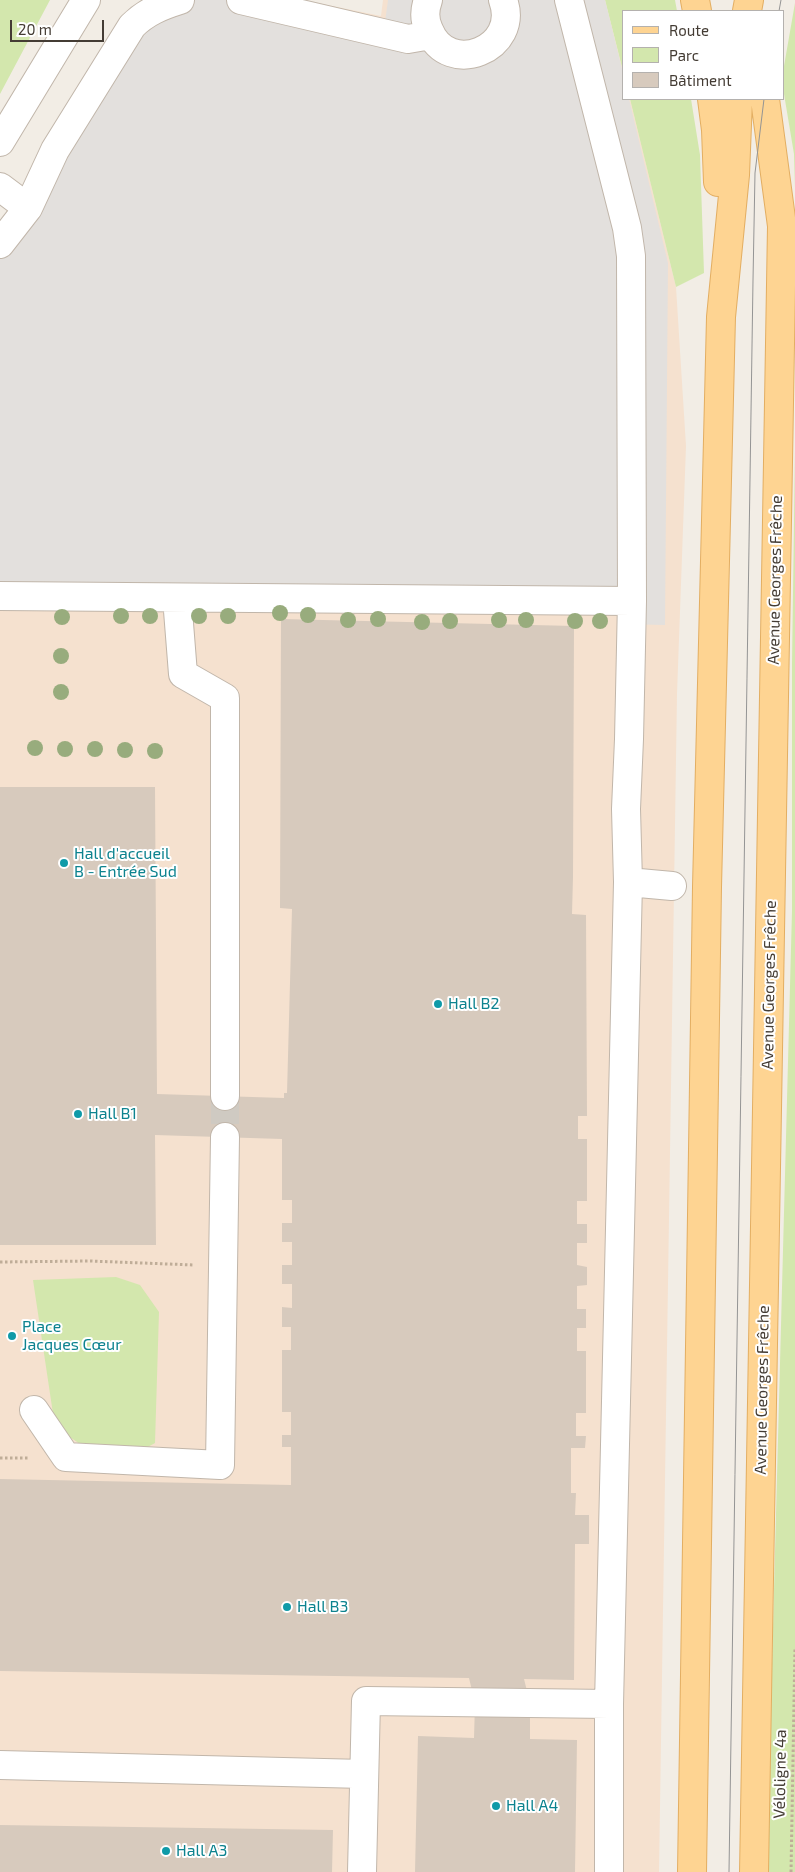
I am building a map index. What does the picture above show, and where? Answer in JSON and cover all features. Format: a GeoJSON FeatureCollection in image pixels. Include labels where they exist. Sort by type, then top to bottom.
{"type":"FeatureCollection","features":[{"type":"Feature","properties":{"kind":"main road"},"geometry":{"type":"LineString","coordinates":[[692,1872],[707,887],[721,317],[718,170],[712,100]]}},
{"type":"Feature","properties":{"kind":"main road"},"geometry":{"type":"LineString","coordinates":[[721,317],[735,176],[738,100]]}},
{"type":"Feature","properties":{"kind":"main road","name":"Avenue Georges Frêche"},"geometry":{"type":"LineString","coordinates":[[754,1872],[782,226],[765,100]]}},
{"type":"Feature","properties":{"kind":"street"},"geometry":{"type":"LineString","coordinates":[[0,142],[85,0]]}},
{"type":"Feature","properties":{"kind":"street"},"geometry":{"type":"LineString","coordinates":[[0,244],[28,208],[55,150],[132,26],[141,17],[158,7],[180,0]]}},
{"type":"Feature","properties":{"kind":"street"},"geometry":{"type":"LineString","coordinates":[[241,0],[408,39],[430,35]]}},
{"type":"Feature","properties":{"kind":"street"},"geometry":{"type":"LineString","coordinates":[[428,0],[425,8],[425,22],[430,35],[438,44],[452,52],[470,55],[481,52],[492,45],[501,34],[506,22],[506,8],[503,0]]}},
{"type":"Feature","properties":{"kind":"street"},"geometry":{"type":"LineString","coordinates":[[571,5],[627,228],[630,256],[632,601],[630,739],[626,809],[628,882],[609,1704],[610,1872]]}},
{"type":"Feature","properties":{"kind":"street"},"geometry":{"type":"LineString","coordinates":[[0,187],[28,208]]}},
{"type":"Feature","properties":{"kind":"street"},"geometry":{"type":"LineString","coordinates":[[0,596],[632,601]]}},
{"type":"Feature","properties":{"kind":"street"},"geometry":{"type":"LineString","coordinates":[[177,598],[183,674],[225,698],[225,1096]]}},
{"type":"Feature","properties":{"kind":"street"},"geometry":{"type":"LineString","coordinates":[[628,882],[672,886]]}},
{"type":"Feature","properties":{"kind":"street"},"geometry":{"type":"LineString","coordinates":[[34,1410],[66,1458],[220,1465],[225,1137]]}},
{"type":"Feature","properties":{"kind":"street"},"geometry":{"type":"LineString","coordinates":[[362,1872],[366,1701],[609,1704]]}},
{"type":"Feature","properties":{"kind":"street"},"geometry":{"type":"LineString","coordinates":[[0,1765],[364,1774]]}},
{"type":"Feature","properties":{"kind":"path"},"geometry":{"type":"LineString","coordinates":[[0,1262],[90,1261],[223,1267]]}},
{"type":"Feature","properties":{"kind":"path","name":"Véloligne 4a"},"geometry":{"type":"LineString","coordinates":[[791,1872],[795,1647]]}},
{"type":"Feature","properties":{"kind":"shaded area"},"geometry":{"type":"Polygon","coordinates":[[[147,0],[303,0],[381,16],[383,0],[605,0],[622,67],[622,100],[630,100],[676,287],[686,446],[677,694],[659,1872],[0,1872],[0,221],[17,200],[42,147],[110,34],[123,18],[147,0]]]}},
{"type":"Feature","properties":{"kind":"shaded area"},"geometry":{"type":"Polygon","coordinates":[[[153,0],[278,0],[385,22],[388,0],[605,0],[622,69],[622,100],[629,100],[668,263],[665,625],[618,624],[617,613],[0,607],[0,228],[153,0]]]}},
{"type":"Feature","properties":{"kind":"green space"},"geometry":{"type":"Polygon","coordinates":[[[0,0],[50,0],[0,94],[0,0]]]}},
{"type":"Feature","properties":{"kind":"green space"},"geometry":{"type":"Polygon","coordinates":[[[605,0],[675,0],[677,10],[622,10],[622,67],[605,0]]]}},
{"type":"Feature","properties":{"kind":"green space"},"geometry":{"type":"Polygon","coordinates":[[[795,3],[795,188],[794,154],[785,100],[785,60],[795,3]]]}},
{"type":"Feature","properties":{"kind":"green space"},"geometry":{"type":"Polygon","coordinates":[[[630,100],[691,100],[700,155],[704,273],[676,287],[630,100]]]}},
{"type":"Feature","properties":{"kind":"green space"},"geometry":{"type":"Polygon","coordinates":[[[795,450],[795,1872],[768,1872],[792,911],[792,664],[795,450]]]}},
{"type":"Feature","properties":{"kind":"green space"},"geometry":{"type":"Polygon","coordinates":[[[116,1277],[140,1285],[159,1312],[155,1443],[133,1455],[83,1446],[55,1427],[33,1280],[116,1277]]]}},
{"type":"Feature","properties":{"kind":"building"},"geometry":{"type":"Polygon","coordinates":[[[281,619],[574,626],[572,914],[586,915],[587,1116],[578,1116],[578,1139],[587,1139],[587,1201],[577,1201],[577,1224],[587,1224],[587,1243],[577,1243],[577,1265],[587,1267],[587,1285],[577,1286],[577,1309],[586,1309],[586,1328],[577,1328],[577,1351],[586,1351],[586,1413],[576,1413],[576,1436],[586,1436],[585,1448],[571,1448],[571,1493],[576,1493],[575,1515],[589,1515],[589,1544],[575,1544],[574,1680],[524,1679],[530,1703],[530,1739],[577,1740],[575,1872],[415,1872],[418,1736],[474,1738],[475,1703],[469,1678],[0,1671],[0,1479],[291,1485],[291,1447],[282,1447],[282,1435],[291,1435],[291,1412],[282,1412],[282,1350],[291,1350],[291,1327],[282,1327],[282,1307],[292,1308],[292,1284],[282,1284],[282,1265],[292,1265],[292,1242],[282,1242],[282,1223],[292,1223],[292,1200],[282,1200],[282,1139],[155,1135],[156,1245],[0,1245],[0,787],[155,787],[157,1094],[284,1098],[284,1093],[287,1093],[292,909],[280,908],[281,619]]]}},
{"type":"Feature","properties":{"kind":"building","name":"Hall A3"},"geometry":{"type":"Polygon","coordinates":[[[0,1825],[333,1830],[332,1872],[0,1872],[0,1825]]]}},
{"type":"Feature","properties":{"kind":"tunnel"},"geometry":{"type":"LineString","coordinates":[[225,1096],[225,1137]]}},
{"type":"Feature","properties":{"kind":"tram line"},"geometry":{"type":"LineString","coordinates":[[779,10],[781,0]]}},
{"type":"Feature","properties":{"kind":"tram line"},"geometry":{"type":"LineString","coordinates":[[729,1872],[755,173],[764,100]]}},
{"type":"Feature","properties":{"kind":"place","name":"Hall d'accueil B - Entrée Sud"},"geometry":{"type":"Point","coordinates":[64,863]}},
{"type":"Feature","properties":{"kind":"place","name":"Hall B2"},"geometry":{"type":"Point","coordinates":[438,1004]}},
{"type":"Feature","properties":{"kind":"place","name":"Hall B1"},"geometry":{"type":"Point","coordinates":[78,1114]}},
{"type":"Feature","properties":{"kind":"place","name":"Place Jacques Cœur"},"geometry":{"type":"Point","coordinates":[12,1336]}},
{"type":"Feature","properties":{"kind":"place","name":"Hall B3"},"geometry":{"type":"Point","coordinates":[287,1607]}},
{"type":"Feature","properties":{"kind":"place","name":"Hall A4"},"geometry":{"type":"Point","coordinates":[496,1806]}},
{"type":"Feature","properties":{"kind":"place","name":"Hall A3"},"geometry":{"type":"Point","coordinates":[166,1851]}}]}
